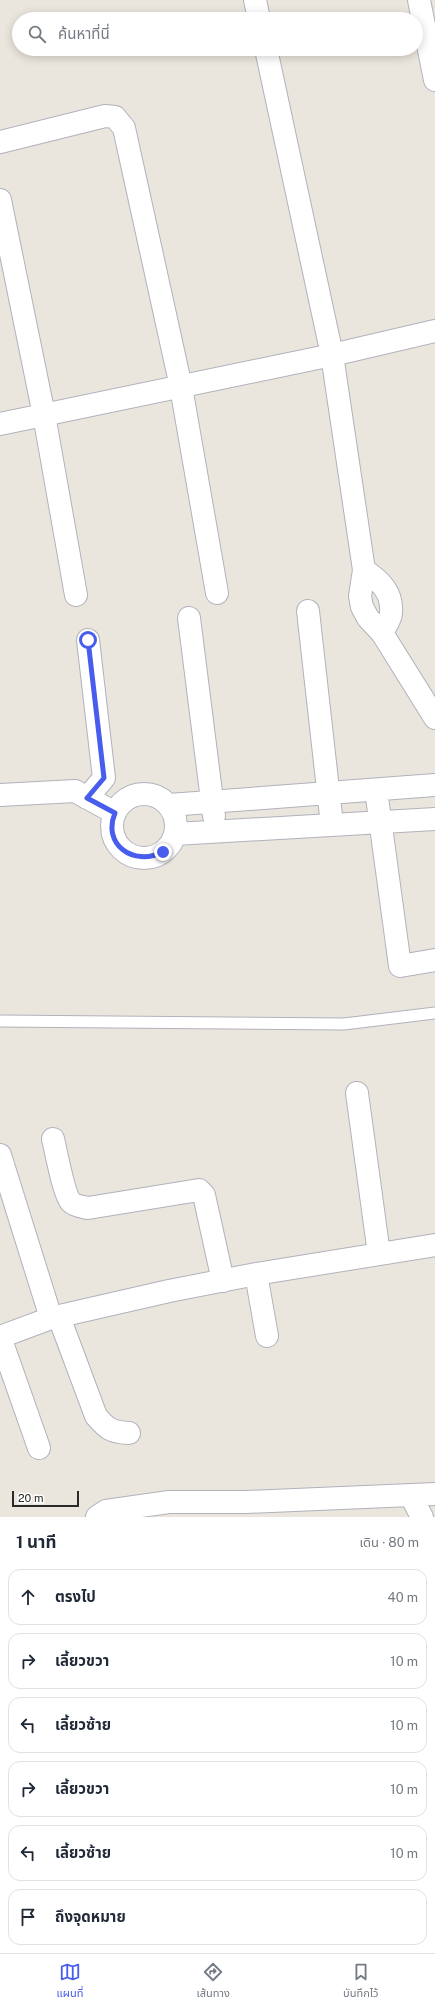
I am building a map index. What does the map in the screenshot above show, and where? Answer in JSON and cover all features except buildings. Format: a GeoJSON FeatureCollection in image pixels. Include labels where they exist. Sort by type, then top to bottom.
{"type":"FeatureCollection","features":[{"type":"Feature","properties":{"kind":"street"},"geometry":{"type":"LineString","coordinates":[[255,0],[258,12]]}},
{"type":"Feature","properties":{"kind":"street"},"geometry":{"type":"LineString","coordinates":[[419,0],[421,12]]}},
{"type":"Feature","properties":{"kind":"street"},"geometry":{"type":"LineString","coordinates":[[423,20],[435,80]]}},
{"type":"Feature","properties":{"kind":"street"},"geometry":{"type":"LineString","coordinates":[[268,56],[332,355],[364,570],[360,596],[362,607],[368,618],[382,633],[435,718]]}},
{"type":"Feature","properties":{"kind":"street"},"geometry":{"type":"LineString","coordinates":[[0,142],[105,116],[115,117],[120,121],[127,135],[180,387],[217,593]]}},
{"type":"Feature","properties":{"kind":"street"},"geometry":{"type":"LineString","coordinates":[[0,200],[44,415],[76,595]]}},
{"type":"Feature","properties":{"kind":"street"},"geometry":{"type":"LineString","coordinates":[[0,424],[332,355],[435,331]]}},
{"type":"Feature","properties":{"kind":"street"},"geometry":{"type":"LineString","coordinates":[[364,570],[380,581],[389,597],[392,614],[382,633]]}},
{"type":"Feature","properties":{"kind":"street"},"geometry":{"type":"LineString","coordinates":[[308,611],[332,825]]}},
{"type":"Feature","properties":{"kind":"street"},"geometry":{"type":"LineString","coordinates":[[189,618],[216,832]]}},
{"type":"Feature","properties":{"kind":"street"},"geometry":{"type":"LineString","coordinates":[[87,798],[104,778],[88,640]]}},
{"type":"Feature","properties":{"kind":"street"},"geometry":{"type":"LineString","coordinates":[[169,805],[435,785]]}},
{"type":"Feature","properties":{"kind":"street"},"geometry":{"type":"LineString","coordinates":[[376,790],[400,966],[435,960]]}},
{"type":"Feature","properties":{"kind":"street"},"geometry":{"type":"LineString","coordinates":[[0,795],[75,791],[115,813]]}},
{"type":"Feature","properties":{"kind":"street"},"geometry":{"type":"LineString","coordinates":[[142,794],[152,795],[161,799],[169,805],[174,814],[176,824],[175,834],[171,844],[163,852],[153,857],[142,858],[131,855],[122,849],[115,840],[112,829],[115,813],[124,801],[133,796],[142,794]]}},
{"type":"Feature","properties":{"kind":"street"},"geometry":{"type":"LineString","coordinates":[[175,834],[435,819]]}},
{"type":"Feature","properties":{"kind":"street"},"geometry":{"type":"LineString","coordinates":[[357,1093],[379,1254]]}},
{"type":"Feature","properties":{"kind":"street"},"geometry":{"type":"LineString","coordinates":[[52,1139],[70,1202],[78,1206],[88,1208],[199,1190],[204,1195],[223,1281]]}},
{"type":"Feature","properties":{"kind":"street"},"geometry":{"type":"LineString","coordinates":[[0,1156],[55,1318],[96,1416],[105,1427],[115,1432],[129,1433]]}},
{"type":"Feature","properties":{"kind":"street"},"geometry":{"type":"LineString","coordinates":[[39,1448],[0,1337],[55,1318],[169,1291],[256,1274],[435,1245]]}},
{"type":"Feature","properties":{"kind":"street"},"geometry":{"type":"LineString","coordinates":[[256,1274],[267,1336]]}},
{"type":"Feature","properties":{"kind":"street"},"geometry":{"type":"LineString","coordinates":[[97,1517],[106,1511],[169,1502],[250,1509],[435,1494]]}},
{"type":"Feature","properties":{"kind":"street"},"geometry":{"type":"LineString","coordinates":[[411,1496],[422,1517]]}},
{"type":"Feature","properties":{"kind":"lane"},"geometry":{"type":"LineString","coordinates":[[0,1021],[344,1024],[435,1013]]}},
{"type":"Feature","properties":{"kind":"route"},"geometry":{"type":"LineString","coordinates":[[88,640],[104,778],[87,798],[115,813],[112,829],[115,840],[122,849],[131,855],[142,858],[153,857],[163,852]]}}]}
